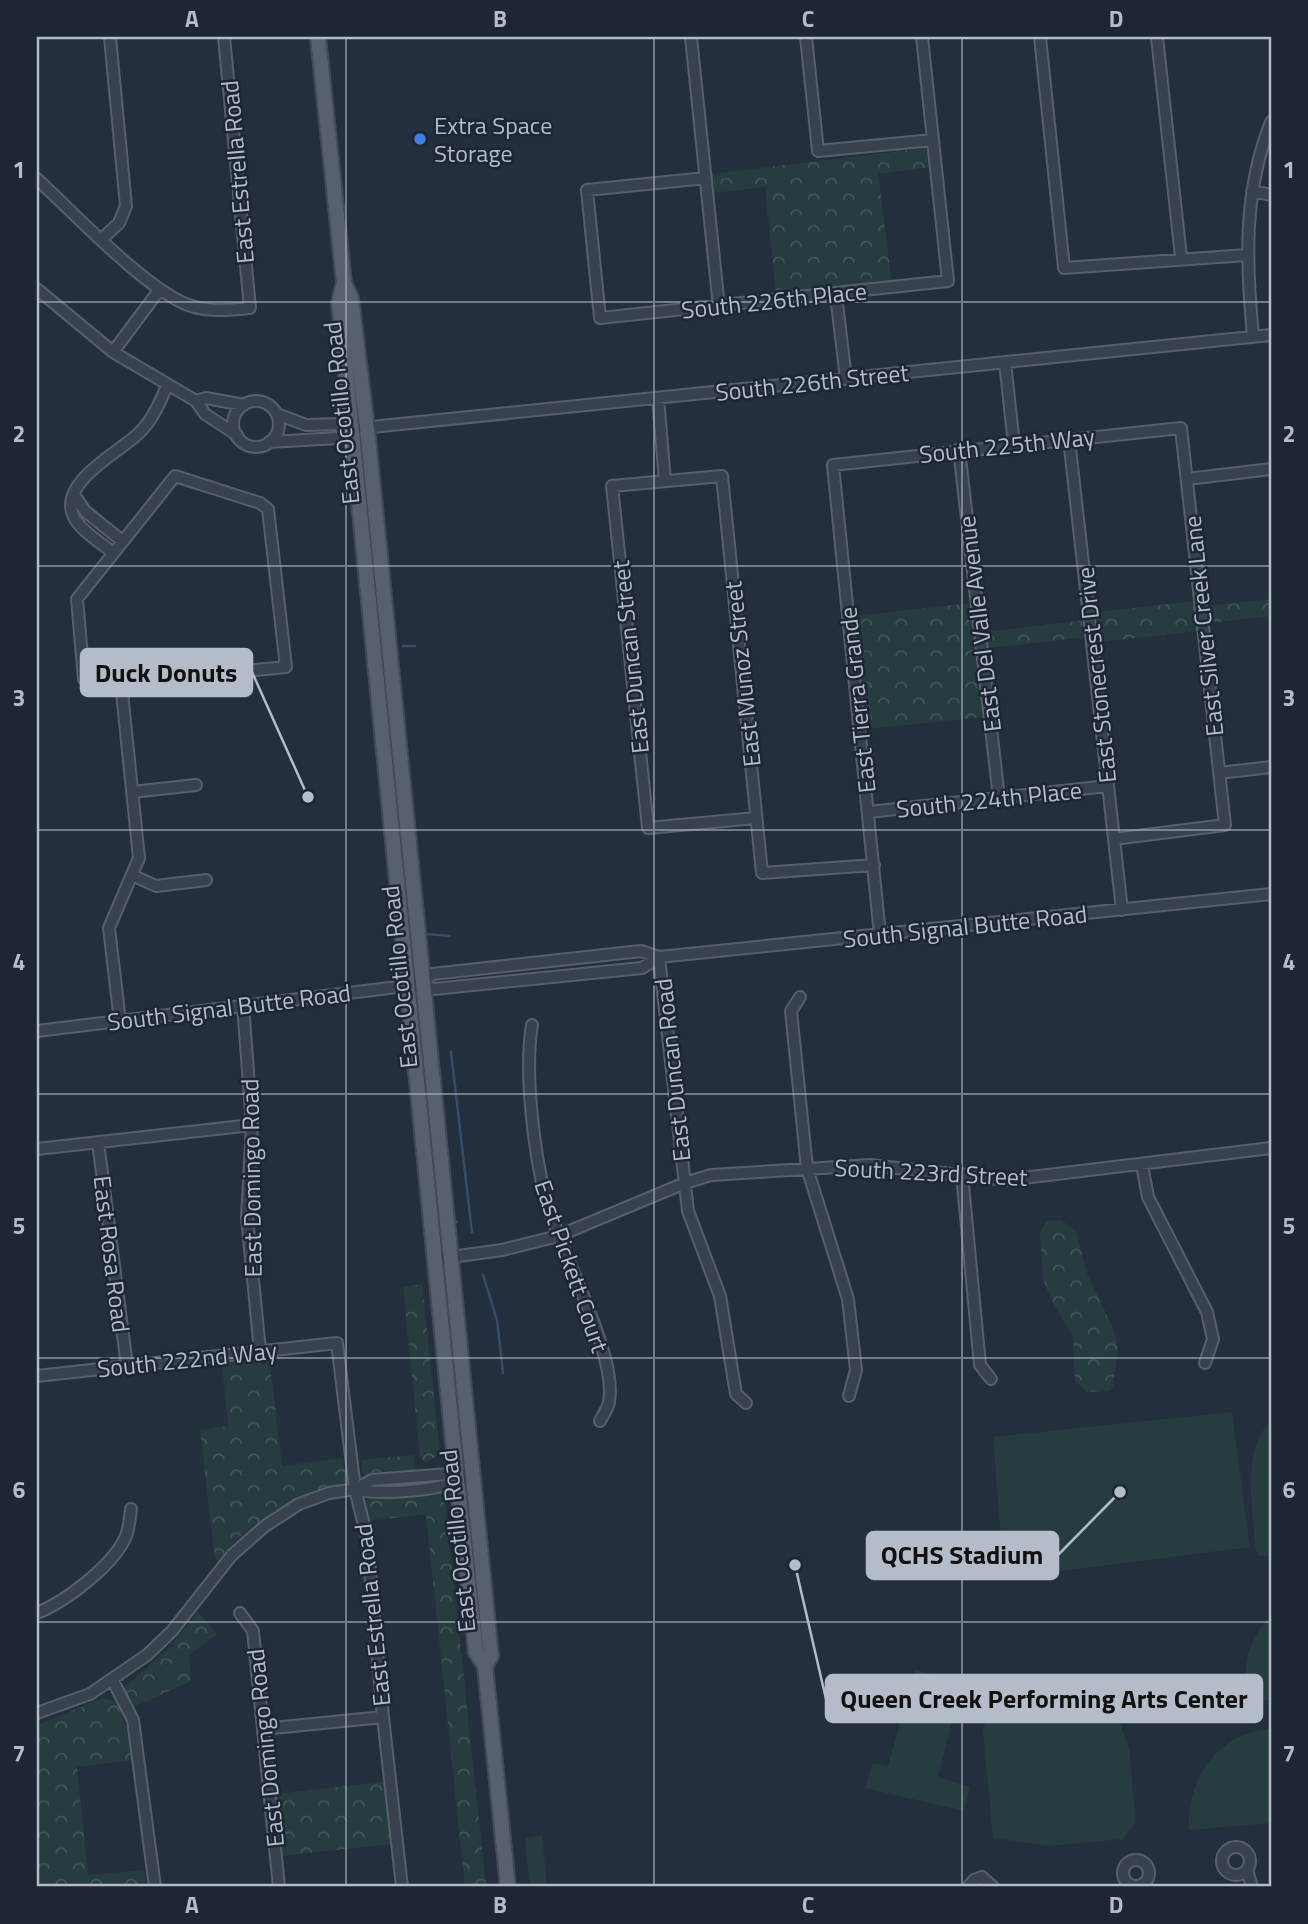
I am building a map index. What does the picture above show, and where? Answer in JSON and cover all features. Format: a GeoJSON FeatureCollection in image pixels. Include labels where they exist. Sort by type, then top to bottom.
{"type":"FeatureCollection","features":[{"type":"Feature","properties":{"kind":"main road","name":"East Ocotillo Road"},"geometry":{"type":"LineString","coordinates":[[318,37],[344,283],[339,303],[360,428],[422,984],[457,1478],[476,1652],[485,1666],[508,1887]]}},
{"type":"Feature","properties":{"kind":"main road","name":"East Ocotillo Road"},"geometry":{"type":"LineString","coordinates":[[360,428],[407,986],[473,1476],[491,1656],[485,1666]]}},
{"type":"Feature","properties":{"kind":"street"},"geometry":{"type":"LineString","coordinates":[[103,238],[119,223],[126,206],[110,37]]}},
{"type":"Feature","properties":{"kind":"street","name":"East Estrella Road"},"geometry":{"type":"LineString","coordinates":[[160,289],[191,306],[211,310],[250,308],[224,37]]}},
{"type":"Feature","properties":{"kind":"street"},"geometry":{"type":"LineString","coordinates":[[691,37],[719,307]]}},
{"type":"Feature","properties":{"kind":"street"},"geometry":{"type":"LineString","coordinates":[[806,37],[818,151],[933,140],[922,37]]}},
{"type":"Feature","properties":{"kind":"street"},"geometry":{"type":"LineString","coordinates":[[1040,37],[1064,268],[1181,257],[1247,255]]}},
{"type":"Feature","properties":{"kind":"street"},"geometry":{"type":"LineString","coordinates":[[1157,37],[1181,257]]}},
{"type":"Feature","properties":{"kind":"street"},"geometry":{"type":"LineString","coordinates":[[1253,336],[1247,255],[1252,191],[1255,169],[1271,122]]}},
{"type":"Feature","properties":{"kind":"street","name":"South 226th Place"},"geometry":{"type":"LineString","coordinates":[[706,178],[587,190],[600,318],[948,281],[933,140]]}},
{"type":"Feature","properties":{"kind":"street"},"geometry":{"type":"LineString","coordinates":[[37,179],[160,289],[113,352]]}},
{"type":"Feature","properties":{"kind":"street"},"geometry":{"type":"LineString","coordinates":[[1252,191],[1271,195]]}},
{"type":"Feature","properties":{"kind":"street"},"geometry":{"type":"LineString","coordinates":[[39,287],[113,352],[196,401],[205,414],[251,446],[270,442],[339,438],[360,428]]}},
{"type":"Feature","properties":{"kind":"street"},"geometry":{"type":"LineString","coordinates":[[836,295],[846,379]]}},
{"type":"Feature","properties":{"kind":"street","name":"South 226th Street"},"geometry":{"type":"LineString","coordinates":[[360,428],[1271,335]]}},
{"type":"Feature","properties":{"kind":"street"},"geometry":{"type":"LineString","coordinates":[[1005,362],[1014,445]]}},
{"type":"Feature","properties":{"kind":"street"},"geometry":{"type":"LineString","coordinates":[[112,552],[76,521],[71,508],[79,485],[100,461],[135,437],[149,422],[167,386]]}},
{"type":"Feature","properties":{"kind":"street"},"geometry":{"type":"LineString","coordinates":[[196,401],[206,398],[244,405],[262,402],[277,414],[306,425],[338,424],[360,428]]}},
{"type":"Feature","properties":{"kind":"street"},"geometry":{"type":"LineString","coordinates":[[658,398],[665,481]]}},
{"type":"Feature","properties":{"kind":"street"},"geometry":{"type":"LineString","coordinates":[[237,435],[234,422],[244,405]]}},
{"type":"Feature","properties":{"kind":"street"},"geometry":{"type":"LineString","coordinates":[[270,442],[278,430],[277,414]]}},
{"type":"Feature","properties":{"kind":"street","name":"South 225th Way"},"geometry":{"type":"LineString","coordinates":[[833,465],[959,449],[1181,428]]}},
{"type":"Feature","properties":{"kind":"street","name":"East Silver Creek Lane"},"geometry":{"type":"LineString","coordinates":[[1114,839],[1225,825],[1181,428]]}},
{"type":"Feature","properties":{"kind":"street","name":"East Stonecrest Drive"},"geometry":{"type":"LineString","coordinates":[[1069,439],[1122,910]]}},
{"type":"Feature","properties":{"kind":"street","name":"East Del Valle Avenue"},"geometry":{"type":"LineString","coordinates":[[959,449],[999,798]]}},
{"type":"Feature","properties":{"kind":"street","name":"East Tierra Grande"},"geometry":{"type":"LineString","coordinates":[[833,465],[880,935]]}},
{"type":"Feature","properties":{"kind":"street"},"geometry":{"type":"LineString","coordinates":[[1187,479],[1271,469]]}},
{"type":"Feature","properties":{"kind":"street","name":"East Munoz Street"},"geometry":{"type":"LineString","coordinates":[[665,481],[722,475],[762,873],[874,864]]}},
{"type":"Feature","properties":{"kind":"street"},"geometry":{"type":"LineString","coordinates":[[175,476],[265,506],[271,515],[286,667],[87,684],[84,679],[76,601],[112,552],[175,476]]}},
{"type":"Feature","properties":{"kind":"street","name":"East Duncan Street"},"geometry":{"type":"LineString","coordinates":[[665,481],[612,486],[648,828],[756,818]]}},
{"type":"Feature","properties":{"kind":"street"},"geometry":{"type":"LineString","coordinates":[[75,496],[85,511],[121,540]]}},
{"type":"Feature","properties":{"kind":"street"},"geometry":{"type":"LineString","coordinates":[[120,1021],[110,928],[134,876],[139,858],[121,683]]}},
{"type":"Feature","properties":{"kind":"street"},"geometry":{"type":"LineString","coordinates":[[1219,773],[1271,767]]}},
{"type":"Feature","properties":{"kind":"street"},"geometry":{"type":"LineString","coordinates":[[132,792],[196,785]]}},
{"type":"Feature","properties":{"kind":"street","name":"South 224th Place"},"geometry":{"type":"LineString","coordinates":[[869,812],[1108,786]]}},
{"type":"Feature","properties":{"kind":"street"},"geometry":{"type":"LineString","coordinates":[[134,876],[156,886],[206,880]]}},
{"type":"Feature","properties":{"kind":"street","name":"South Signal Butte Road"},"geometry":{"type":"LineString","coordinates":[[422,984],[432,974],[641,951],[659,957],[1271,894]]}},
{"type":"Feature","properties":{"kind":"street","name":"South Signal Butte Road"},"geometry":{"type":"LineString","coordinates":[[37,1031],[422,984],[434,989],[642,968],[659,957]]}},
{"type":"Feature","properties":{"kind":"street","name":"East Duncan Road"},"geometry":{"type":"LineString","coordinates":[[659,957],[688,1211],[720,1296],[736,1394],[746,1403]]}},
{"type":"Feature","properties":{"kind":"street"},"geometry":{"type":"LineString","coordinates":[[800,997],[791,1011],[807,1168],[848,1299],[856,1370],[849,1396]]}},
{"type":"Feature","properties":{"kind":"street","name":"East Domingo Road"},"geometry":{"type":"LineString","coordinates":[[243,1005],[252,1125],[247,1217],[260,1351]]}},
{"type":"Feature","properties":{"kind":"street","name":"East Pickett Court"},"geometry":{"type":"LineString","coordinates":[[532,1025],[528,1048],[540,1173],[558,1236],[602,1347],[609,1402],[600,1421]]}},
{"type":"Feature","properties":{"kind":"street"},"geometry":{"type":"LineString","coordinates":[[37,1149],[252,1125]]}},
{"type":"Feature","properties":{"kind":"street","name":"East Rosa Road"},"geometry":{"type":"LineString","coordinates":[[98,1142],[127,1366]]}},
{"type":"Feature","properties":{"kind":"street","name":"South 223rd Street"},"geometry":{"type":"LineString","coordinates":[[443,1258],[502,1250],[558,1236],[685,1183],[711,1175],[870,1164],[1007,1180],[1271,1148]]}},
{"type":"Feature","properties":{"kind":"street"},"geometry":{"type":"LineString","coordinates":[[1142,1165],[1148,1197],[1207,1312],[1213,1339],[1205,1363]]}},
{"type":"Feature","properties":{"kind":"street"},"geometry":{"type":"LineString","coordinates":[[962,1174],[980,1365],[991,1379]]}},
{"type":"Feature","properties":{"kind":"street","name":"East Estrella Road"},"geometry":{"type":"LineString","coordinates":[[337,1343],[355,1489],[367,1537],[402,1887]]}},
{"type":"Feature","properties":{"kind":"street","name":"South 222nd Way"},"geometry":{"type":"LineString","coordinates":[[37,1376],[337,1343]]}},
{"type":"Feature","properties":{"kind":"street"},"geometry":{"type":"LineString","coordinates":[[37,1713],[90,1694],[113,1681],[172,1631],[232,1555],[265,1526],[299,1504],[329,1493],[355,1489],[372,1480],[473,1476]]}},
{"type":"Feature","properties":{"kind":"street"},"geometry":{"type":"LineString","coordinates":[[37,1613],[73,1594],[97,1573],[126,1536],[131,1509]]}},
{"type":"Feature","properties":{"kind":"street","name":"East Domingo Road"},"geometry":{"type":"LineString","coordinates":[[240,1613],[253,1631],[279,1887]]}},
{"type":"Feature","properties":{"kind":"street"},"geometry":{"type":"LineString","coordinates":[[113,1681],[133,1720],[155,1887]]}},
{"type":"Feature","properties":{"kind":"street"},"geometry":{"type":"LineString","coordinates":[[262,1729],[383,1717]]}},
{"type":"Feature","properties":{"kind":"street"},"geometry":{"type":"LineString","coordinates":[[1247,1870],[1252,1887]]}},
{"type":"Feature","properties":{"kind":"street"},"geometry":{"type":"LineString","coordinates":[[968,1887],[974,1880],[982,1877],[993,1887]]}},
{"type":"Feature","properties":{"kind":"green space"},"geometry":{"type":"Polygon","coordinates":[[[926,148],[931,167],[878,174],[892,284],[776,294],[765,187],[713,193],[711,174],[926,148]]]}},
{"type":"Feature","properties":{"kind":"green space"},"geometry":{"type":"Polygon","coordinates":[[[1271,599],[1271,616],[1209,623],[1208,606],[1271,599]]]}},
{"type":"Feature","properties":{"kind":"green space"},"geometry":{"type":"Polygon","coordinates":[[[1196,601],[1199,631],[1099,642],[1097,612],[1196,601]]]}},
{"type":"Feature","properties":{"kind":"green space"},"geometry":{"type":"Polygon","coordinates":[[[971,603],[983,717],[867,729],[856,616],[971,603]]]}},
{"type":"Feature","properties":{"kind":"green space"},"geometry":{"type":"Polygon","coordinates":[[[1085,620],[1087,637],[988,648],[986,632],[1085,620]]]}},
{"type":"Feature","properties":{"kind":"green space"},"geometry":{"type":"Polygon","coordinates":[[[1061,1220],[1076,1231],[1087,1273],[1113,1328],[1118,1347],[1113,1387],[1109,1391],[1087,1392],[1075,1381],[1073,1336],[1052,1302],[1043,1279],[1040,1232],[1047,1221],[1061,1220]]]}},
{"type":"Feature","properties":{"kind":"green space"},"geometry":{"type":"Polygon","coordinates":[[[422,1284],[440,1453],[424,1462],[420,1457],[403,1287],[422,1284]]]}},
{"type":"Feature","properties":{"kind":"green space"},"geometry":{"type":"Polygon","coordinates":[[[269,1357],[282,1466],[343,1458],[347,1481],[276,1511],[245,1533],[218,1561],[215,1558],[200,1430],[228,1426],[222,1362],[269,1357]]]}},
{"type":"Feature","properties":{"kind":"green space"},"geometry":{"type":"Polygon","coordinates":[[[1232,1412],[1250,1547],[1004,1578],[993,1437],[1232,1412]]]}},
{"type":"Feature","properties":{"kind":"green space"},"geometry":{"type":"Polygon","coordinates":[[[1271,1421],[1271,1557],[1258,1555],[1255,1547],[1251,1480],[1255,1448],[1271,1421]]]}},
{"type":"Feature","properties":{"kind":"green space"},"geometry":{"type":"Polygon","coordinates":[[[413,1455],[416,1473],[368,1478],[362,1472],[362,1460],[413,1455]]]}},
{"type":"Feature","properties":{"kind":"green space"},"geometry":{"type":"Polygon","coordinates":[[[444,1491],[486,1887],[465,1887],[426,1514],[368,1521],[365,1502],[369,1497],[444,1491]]]}},
{"type":"Feature","properties":{"kind":"green space"},"geometry":{"type":"Polygon","coordinates":[[[198,1612],[217,1634],[189,1655],[191,1681],[134,1707],[124,1688],[168,1649],[198,1612]]]}},
{"type":"Feature","properties":{"kind":"green space"},"geometry":{"type":"Polygon","coordinates":[[[1271,1617],[1271,1700],[1246,1703],[1245,1679],[1251,1645],[1271,1617]]]}},
{"type":"Feature","properties":{"kind":"green space"},"geometry":{"type":"Polygon","coordinates":[[[915,1670],[962,1681],[938,1777],[970,1787],[964,1811],[865,1788],[873,1763],[888,1766],[915,1670]]]}},
{"type":"Feature","properties":{"kind":"green space"},"geometry":{"type":"Polygon","coordinates":[[[103,1698],[117,1702],[133,1760],[77,1767],[88,1875],[144,1870],[146,1887],[37,1887],[37,1725],[103,1698]]]}},
{"type":"Feature","properties":{"kind":"green space"},"geometry":{"type":"Polygon","coordinates":[[[1111,1698],[1129,1748],[1136,1822],[1123,1839],[1049,1846],[993,1838],[983,1733],[985,1724],[997,1711],[1111,1698]]]}},
{"type":"Feature","properties":{"kind":"green space"},"geometry":{"type":"Polygon","coordinates":[[[1271,1729],[1271,1823],[1189,1830],[1193,1793],[1209,1762],[1235,1739],[1252,1732],[1271,1729]]]}},
{"type":"Feature","properties":{"kind":"green space"},"geometry":{"type":"Polygon","coordinates":[[[385,1782],[390,1844],[281,1856],[274,1794],[385,1782]]]}},
{"type":"Feature","properties":{"kind":"green space"},"geometry":{"type":"Polygon","coordinates":[[[542,1835],[547,1887],[530,1887],[525,1838],[542,1835]]]}},
{"type":"Feature","properties":{"kind":"waterway"},"geometry":{"type":"LineString","coordinates":[[403,646],[415,646]]}},
{"type":"Feature","properties":{"kind":"waterway"},"geometry":{"type":"LineString","coordinates":[[427,934],[450,936]]}},
{"type":"Feature","properties":{"kind":"waterway"},"geometry":{"type":"LineString","coordinates":[[451,1052],[472,1232]]}},
{"type":"Feature","properties":{"kind":"waterway"},"geometry":{"type":"LineString","coordinates":[[483,1275],[497,1320],[503,1373]]}},
{"type":"Feature","properties":{"kind":"place","name":"Extra Space Storage"},"geometry":{"type":"Point","coordinates":[420,139]}},
{"type":"Feature","properties":{"kind":"place","name":"Duck Donuts"},"geometry":{"type":"Point","coordinates":[308,797]}},
{"type":"Feature","properties":{"kind":"place","name":"QCHS Stadium"},"geometry":{"type":"Point","coordinates":[1120,1492]}},
{"type":"Feature","properties":{"kind":"place","name":"Queen Creek Performing Arts Center"},"geometry":{"type":"Point","coordinates":[795,1565]}}]}
